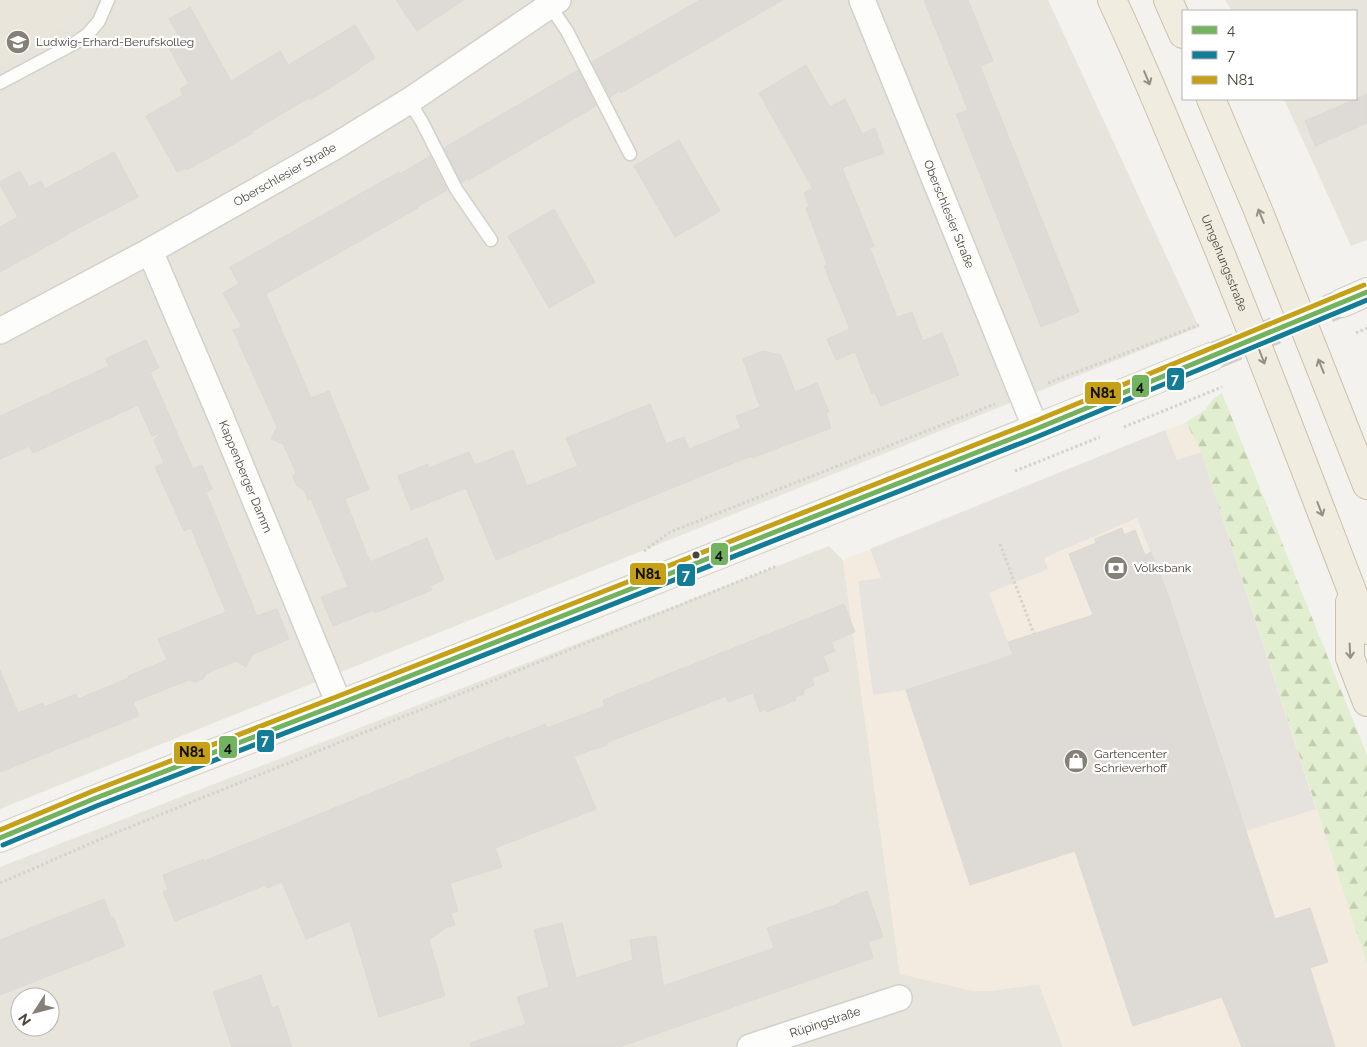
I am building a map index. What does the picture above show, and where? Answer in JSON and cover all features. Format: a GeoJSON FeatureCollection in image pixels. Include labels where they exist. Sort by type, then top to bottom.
{"type":"FeatureCollection","features":[{"type":"Feature","properties":{"kind":"highway","name":"Umgehungsstraße"},"geometry":{"type":"LineString","coordinates":[[1112,0],[1128,33],[1210,227],[1367,630]]}},
{"type":"Feature","properties":{"kind":"highway"},"geometry":{"type":"LineString","coordinates":[[1168,0],[1182,32]]}},
{"type":"Feature","properties":{"kind":"highway"},"geometry":{"type":"LineString","coordinates":[[1211,100],[1258,210],[1367,485]]}},
{"type":"Feature","properties":{"kind":"highway"},"geometry":{"type":"LineString","coordinates":[[1339,412],[1367,465]]}},
{"type":"Feature","properties":{"kind":"highway"},"geometry":{"type":"LineString","coordinates":[[1349,585],[1350,658],[1367,702]]}},
{"type":"Feature","properties":{"kind":"main road"},"geometry":{"type":"LineString","coordinates":[[1342,303],[1367,292]]}},
{"type":"Feature","properties":{"kind":"main road"},"geometry":{"type":"LineString","coordinates":[[0,838],[96,798],[1036,429],[1211,357]]}},
{"type":"Feature","properties":{"kind":"street","name":"Oberschlesier Straße"},"geometry":{"type":"LineString","coordinates":[[862,0],[1036,429]]}},
{"type":"Feature","properties":{"kind":"street","name":"Oberschlesier Straße"},"geometry":{"type":"LineString","coordinates":[[0,331],[150,251],[334,147],[409,101],[554,3]]}},
{"type":"Feature","properties":{"kind":"street","name":"Kappenberger Damm"},"geometry":{"type":"LineString","coordinates":[[150,251],[339,704]]}},
{"type":"Feature","properties":{"kind":"street","name":"Rüpingstraße"},"geometry":{"type":"LineString","coordinates":[[750,1047],[899,998]]}},
{"type":"Feature","properties":{"kind":"lane"},"geometry":{"type":"LineString","coordinates":[[0,83],[75,43],[88,34],[99,21],[108,0]]}},
{"type":"Feature","properties":{"kind":"lane"},"geometry":{"type":"LineString","coordinates":[[554,3],[630,154]]}},
{"type":"Feature","properties":{"kind":"lane"},"geometry":{"type":"LineString","coordinates":[[409,101],[422,122],[456,189],[491,240]]}},
{"type":"Feature","properties":{"kind":"path"},"geometry":{"type":"LineString","coordinates":[[640,554],[670,532],[1199,325]]}},
{"type":"Feature","properties":{"kind":"path"},"geometry":{"type":"LineString","coordinates":[[1356,333],[1367,328]]}},
{"type":"Feature","properties":{"kind":"path"},"geometry":{"type":"LineString","coordinates":[[1124,428],[1222,388]]}},
{"type":"Feature","properties":{"kind":"path"},"geometry":{"type":"LineString","coordinates":[[1015,472],[1106,435]]}},
{"type":"Feature","properties":{"kind":"path"},"geometry":{"type":"LineString","coordinates":[[1000,544],[1034,634]]}},
{"type":"Feature","properties":{"kind":"path"},"geometry":{"type":"LineString","coordinates":[[0,883],[110,835],[785,563]]}},
{"type":"Feature","properties":{"kind":"shaded area"},"geometry":{"type":"Polygon","coordinates":[[[0,0],[1048,0],[1199,327],[0,809],[0,0]]]}},
{"type":"Feature","properties":{"kind":"shaded area","name":"Ludwig-Erhard-Berufskolleg"},"geometry":{"type":"Polygon","coordinates":[[[0,0],[91,0],[71,23],[0,60],[0,0]]]}},
{"type":"Feature","properties":{"kind":"shaded area"},"geometry":{"type":"Polygon","coordinates":[[[1225,0],[1367,0],[1367,240],[1351,246],[1284,100],[1357,100],[1357,10],[1231,10],[1225,0]]]}},
{"type":"Feature","properties":{"kind":"shaded area"},"geometry":{"type":"Polygon","coordinates":[[[1186,422],[1201,452],[1367,964],[1367,1047],[1063,1047],[1039,984],[990,991],[972,991],[900,974],[843,560],[1186,422]]]}},
{"type":"Feature","properties":{"kind":"shaded area"},"geometry":{"type":"Polygon","coordinates":[[[1165,430],[1177,460],[1201,452],[1316,809],[1246,831],[1171,604],[1137,518],[1044,558],[1048,569],[989,593],[1013,655],[906,690],[873,695],[858,581],[881,578],[870,549],[1165,430]]]}},
{"type":"Feature","properties":{"kind":"shaded area"},"geometry":{"type":"Polygon","coordinates":[[[829,546],[843,560],[900,974],[990,991],[1039,984],[1063,1047],[0,1047],[0,867],[829,546]]]}},
{"type":"Feature","properties":{"kind":"green space"},"geometry":{"type":"Polygon","coordinates":[[[1222,393],[1367,755],[1367,964],[1201,452],[1186,422],[1205,410],[1213,399],[1222,393]]]}},
{"type":"Feature","properties":{"kind":"building"},"geometry":{"type":"Polygon","coordinates":[[[396,0],[464,0],[417,31],[396,0]]]}},
{"type":"Feature","properties":{"kind":"building"},"geometry":{"type":"Polygon","coordinates":[[[700,0],[783,0],[621,93],[620,91],[610,97],[592,62],[700,0]]]}},
{"type":"Feature","properties":{"kind":"building"},"geometry":{"type":"Polygon","coordinates":[[[924,0],[968,0],[993,61],[980,66],[1079,312],[1041,327],[956,114],[968,110],[924,0]]]}},
{"type":"Feature","properties":{"kind":"building"},"geometry":{"type":"Polygon","coordinates":[[[190,7],[231,81],[280,51],[288,65],[355,25],[375,58],[310,100],[309,98],[293,107],[253,133],[187,170],[186,168],[177,172],[146,116],[183,95],[180,89],[189,84],[169,48],[172,46],[170,44],[180,38],[169,19],[190,7]]]}},
{"type":"Feature","properties":{"kind":"building"},"geometry":{"type":"Polygon","coordinates":[[[806,65],[830,107],[845,99],[862,134],[875,128],[884,153],[842,168],[874,246],[870,248],[897,317],[912,312],[923,341],[942,333],[959,375],[881,406],[875,393],[872,394],[855,352],[836,360],[827,339],[850,329],[824,266],[827,265],[806,208],[809,206],[804,193],[813,189],[759,93],[806,65]]]}},
{"type":"Feature","properties":{"kind":"building"},"geometry":{"type":"Polygon","coordinates":[[[578,70],[596,106],[469,180],[468,178],[461,182],[444,148],[578,70]]]}},
{"type":"Feature","properties":{"kind":"building"},"geometry":{"type":"Polygon","coordinates":[[[1367,94],[1367,123],[1315,146],[1305,121],[1357,100],[1367,94]]]}},
{"type":"Feature","properties":{"kind":"building"},"geometry":{"type":"Polygon","coordinates":[[[679,140],[720,211],[675,237],[634,166],[679,140]]]}},
{"type":"Feature","properties":{"kind":"building"},"geometry":{"type":"Polygon","coordinates":[[[114,152],[138,197],[0,272],[0,227],[18,217],[0,182],[20,171],[29,187],[41,181],[45,189],[114,152]]]}},
{"type":"Feature","properties":{"kind":"building"},"geometry":{"type":"Polygon","coordinates":[[[430,156],[447,190],[266,294],[311,398],[329,391],[369,489],[345,499],[370,562],[427,538],[444,580],[430,586],[432,590],[375,613],[374,610],[333,626],[321,597],[348,587],[311,499],[308,500],[304,490],[297,486],[293,477],[296,472],[283,444],[271,439],[277,427],[233,330],[242,327],[223,293],[239,284],[230,267],[430,156]]]}},
{"type":"Feature","properties":{"kind":"building"},"geometry":{"type":"Polygon","coordinates":[[[554,209],[595,282],[549,308],[508,236],[554,209]]]}},
{"type":"Feature","properties":{"kind":"building"},"geometry":{"type":"Polygon","coordinates":[[[146,340],[159,368],[150,372],[193,469],[202,465],[212,489],[206,492],[257,616],[277,609],[289,639],[252,655],[246,667],[236,661],[207,673],[203,679],[195,682],[189,680],[133,702],[139,716],[0,772],[0,670],[18,713],[43,703],[44,707],[76,694],[78,699],[167,660],[158,639],[226,612],[191,528],[184,531],[155,467],[164,463],[154,440],[162,432],[152,436],[138,405],[33,453],[30,446],[0,459],[0,416],[109,366],[105,359],[146,340]]]}},
{"type":"Feature","properties":{"kind":"building"},"geometry":{"type":"Polygon","coordinates":[[[763,351],[781,355],[795,392],[817,383],[829,412],[826,413],[831,428],[726,466],[496,560],[466,488],[411,510],[398,476],[428,464],[429,468],[469,452],[475,465],[513,450],[527,486],[578,466],[566,438],[650,404],[666,444],[684,437],[689,449],[741,428],[736,416],[760,407],[743,359],[763,351]]]}},
{"type":"Feature","properties":{"kind":"building","name":"Gartencenter Schrieverhoff"},"geometry":{"type":"Polygon","coordinates":[[[1122,528],[1124,535],[1135,530],[1145,555],[1151,552],[1169,598],[1275,919],[1310,908],[1328,962],[1310,968],[1335,1047],[1242,1047],[1222,997],[1133,1026],[1075,851],[970,885],[906,690],[1013,655],[1008,642],[1093,615],[1069,554],[1096,543],[1095,539],[1122,528]]]}},
{"type":"Feature","properties":{"kind":"building"},"geometry":{"type":"Polygon","coordinates":[[[844,604],[855,632],[831,642],[835,651],[823,656],[829,671],[811,678],[814,685],[803,690],[804,694],[795,697],[796,700],[767,712],[766,709],[760,712],[753,693],[728,702],[726,696],[606,743],[607,745],[574,756],[596,809],[495,848],[502,867],[450,883],[458,911],[451,913],[455,925],[445,928],[429,940],[445,996],[379,1017],[350,921],[306,939],[282,882],[267,888],[266,885],[175,921],[163,892],[168,890],[163,875],[204,859],[204,861],[509,737],[509,739],[545,724],[547,728],[605,706],[603,700],[844,604]]]}},
{"type":"Feature","properties":{"kind":"building"},"geometry":{"type":"Polygon","coordinates":[[[867,891],[883,937],[868,942],[873,958],[619,1047],[471,1047],[470,1043],[526,1024],[517,997],[549,987],[534,930],[562,923],[576,978],[633,960],[630,940],[656,936],[663,986],[774,948],[767,928],[841,903],[840,901],[867,891]]]}},
{"type":"Feature","properties":{"kind":"building"},"geometry":{"type":"Polygon","coordinates":[[[104,899],[125,946],[20,987],[10,987],[10,991],[0,995],[0,940],[104,899]]]}},
{"type":"Feature","properties":{"kind":"building"},"geometry":{"type":"Polygon","coordinates":[[[261,975],[272,1008],[278,1006],[292,1047],[232,1047],[213,992],[261,975]]]}},
{"type":"Feature","properties":{"kind":"tunnel"},"geometry":{"type":"LineString","coordinates":[[1211,357],[1342,303]]}},
{"type":"Feature","properties":{"kind":"transit line","name":"N81"},"geometry":{"type":"LineString","coordinates":[[0,830],[93,791],[1033,422],[1364,285]]}},
{"type":"Feature","properties":{"kind":"transit line","name":"4"},"geometry":{"type":"LineString","coordinates":[[0,838],[96,798],[1036,429],[1367,292]]}},
{"type":"Feature","properties":{"kind":"transit line","name":"7"},"geometry":{"type":"LineString","coordinates":[[3,845],[99,805],[1039,436],[1367,300]]}},
{"type":"Feature","properties":{"kind":"place","name":"Ludwig-Erhard-Berufskolleg"},"geometry":{"type":"Point","coordinates":[18,42]}},
{"type":"Feature","properties":{"kind":"place","name":"Volksbank"},"geometry":{"type":"Point","coordinates":[1116,568]}},
{"type":"Feature","properties":{"kind":"place","name":"Gartencenter Schrieverhoff"},"geometry":{"type":"Point","coordinates":[1076,761]}}]}
